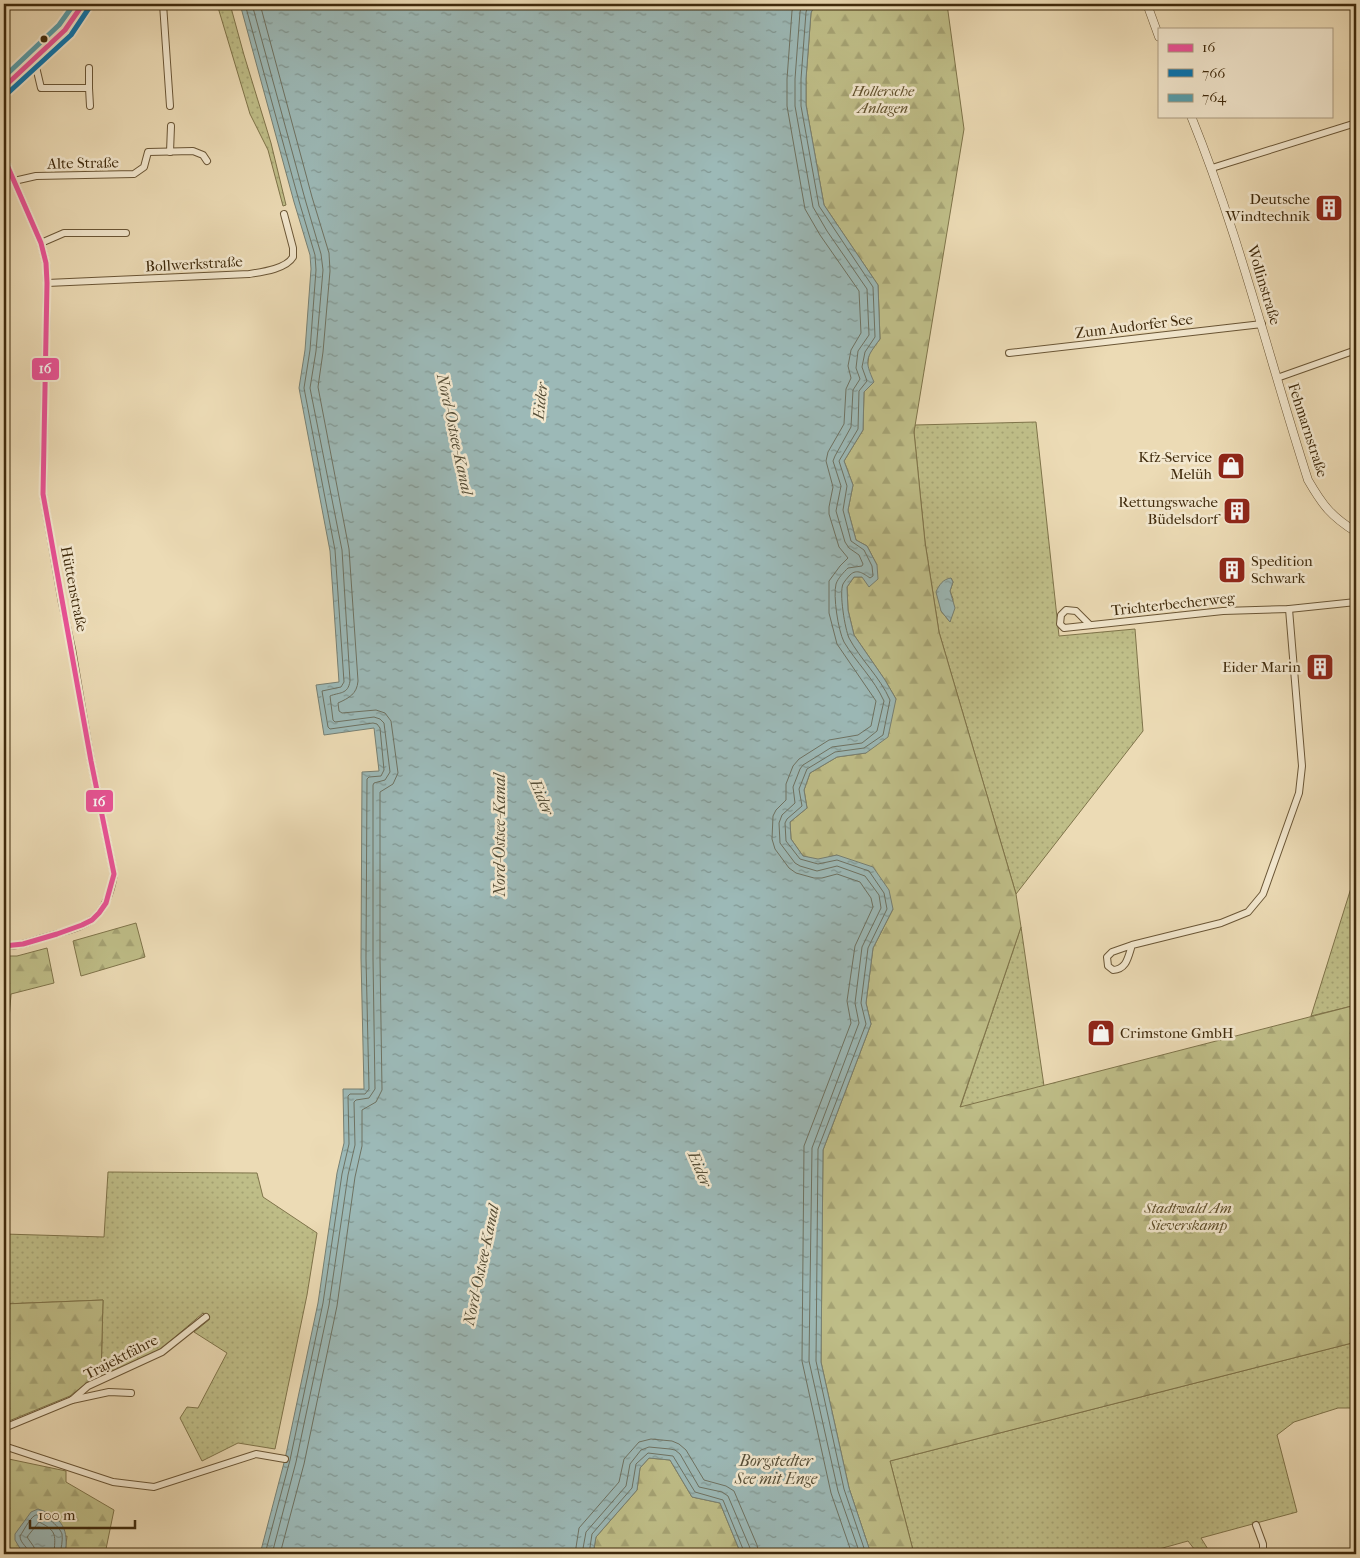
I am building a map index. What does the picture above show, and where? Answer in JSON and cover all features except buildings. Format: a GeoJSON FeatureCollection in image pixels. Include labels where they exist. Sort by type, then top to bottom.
{"type":"FeatureCollection","features":[{"type":"Feature","properties":{"kind":"main road"},"geometry":{"type":"LineString","coordinates":[[4,87],[65,30],[84,4]]}},
{"type":"Feature","properties":{"kind":"street"},"geometry":{"type":"LineString","coordinates":[[162,4],[170,106]]}},
{"type":"Feature","properties":{"kind":"street"},"geometry":{"type":"LineString","coordinates":[[1147,4],[1158,34]]}},
{"type":"Feature","properties":{"kind":"street"},"geometry":{"type":"LineString","coordinates":[[31,62],[36,67],[41,88],[89,88]]}},
{"type":"Feature","properties":{"kind":"street"},"geometry":{"type":"LineString","coordinates":[[89,68],[90,106]]}},
{"type":"Feature","properties":{"kind":"street","name":"Wollinstraße"},"geometry":{"type":"LineString","coordinates":[[1192,118],[1212,168],[1262,324],[1277,378]]}},
{"type":"Feature","properties":{"kind":"street"},"geometry":{"type":"LineString","coordinates":[[1212,168],[1356,122]]}},
{"type":"Feature","properties":{"kind":"street"},"geometry":{"type":"LineString","coordinates":[[170,152],[171,126]]}},
{"type":"Feature","properties":{"kind":"street","name":"Alte Straße"},"geometry":{"type":"LineString","coordinates":[[14,181],[36,176],[134,174],[144,167],[148,152],[194,151],[203,155],[207,161]]}},
{"type":"Feature","properties":{"kind":"street","name":"Hüttenstraße"},"geometry":{"type":"LineString","coordinates":[[4,158],[41,243],[46,263],[43,494],[91,761],[114,874],[106,904],[96,917],[84,926],[33,941],[4,946]]}},
{"type":"Feature","properties":{"kind":"street","name":"Bollwerkstraße"},"geometry":{"type":"LineString","coordinates":[[47,283],[229,276],[264,271],[285,264],[293,257],[293,248],[284,214]]}},
{"type":"Feature","properties":{"kind":"street"},"geometry":{"type":"LineString","coordinates":[[41,243],[64,233],[126,233]]}},
{"type":"Feature","properties":{"kind":"street","name":"Zum Audorfer See"},"geometry":{"type":"LineString","coordinates":[[1008,353],[1262,324]]}},
{"type":"Feature","properties":{"kind":"street"},"geometry":{"type":"LineString","coordinates":[[1277,378],[1356,350]]}},
{"type":"Feature","properties":{"kind":"street","name":"Fehmarnstraße"},"geometry":{"type":"LineString","coordinates":[[1277,378],[1308,480],[1320,501],[1334,518],[1356,532]]}},
{"type":"Feature","properties":{"kind":"street","name":"Trichterbecherweg"},"geometry":{"type":"LineString","coordinates":[[1090,625],[1223,611],[1289,609],[1356,602]]}},
{"type":"Feature","properties":{"kind":"street"},"geometry":{"type":"LineString","coordinates":[[1132,946],[1126,965],[1120,969],[1113,970],[1108,966],[1107,957],[1112,952],[1132,946],[1221,923],[1248,912],[1264,894],[1298,793],[1302,766],[1289,609]]}},
{"type":"Feature","properties":{"kind":"street","name":"Trajektfähre"},"geometry":{"type":"LineString","coordinates":[[72,1400],[88,1386],[162,1352],[206,1317]]}},
{"type":"Feature","properties":{"kind":"street","name":"Trajektfähre"},"geometry":{"type":"LineString","coordinates":[[4,1428],[72,1400],[109,1392],[131,1393]]}},
{"type":"Feature","properties":{"kind":"street"},"geometry":{"type":"LineString","coordinates":[[4,1446],[113,1482],[154,1487],[256,1454],[285,1459]]}},
{"type":"Feature","properties":{"kind":"street"},"geometry":{"type":"LineString","coordinates":[[1256,1525],[1263,1544],[1264,1554]]}},
{"type":"Feature","properties":{"kind":"green space"},"geometry":{"type":"Polygon","coordinates":[[[217,4],[230,4],[271,143],[286,205],[283,206],[268,150],[250,114],[217,4]]]}},
{"type":"Feature","properties":{"kind":"green space"},"geometry":{"type":"Polygon","coordinates":[[[815,4],[947,4],[964,129],[914,432],[925,542],[939,632],[1016,894],[1021,927],[960,1107],[1356,1005],[1356,1342],[890,1461],[914,1554],[871,1554],[849,1488],[821,1362],[823,1150],[871,1024],[866,1003],[873,948],[893,909],[837,855],[818,860],[803,856],[791,839],[790,822],[807,808],[804,790],[810,773],[837,757],[866,753],[896,699],[854,635],[848,610],[847,587],[854,577],[862,577],[877,565],[867,546],[856,540],[848,510],[853,485],[844,461],[863,430],[864,392],[869,354],[880,339],[878,285],[824,205],[806,105],[811,12],[815,4]]]}},
{"type":"Feature","properties":{"kind":"green space"},"geometry":{"type":"Polygon","coordinates":[[[1036,422],[1059,636],[1135,629],[1143,731],[1016,894],[939,632],[925,542],[914,432],[915,425],[1036,422]],[[951,578],[941,611],[950,622],[953,599],[950,591],[953,582],[951,578]]]}},
{"type":"Feature","properties":{"kind":"green space"},"geometry":{"type":"Polygon","coordinates":[[[1356,872],[1356,1005],[1311,1016],[1356,872]]]}},
{"type":"Feature","properties":{"kind":"green space"},"geometry":{"type":"Polygon","coordinates":[[[136,923],[145,957],[81,976],[73,941],[136,923]]]}},
{"type":"Feature","properties":{"kind":"green space"},"geometry":{"type":"Polygon","coordinates":[[[1021,927],[1044,1086],[960,1108],[1021,927]]]}},
{"type":"Feature","properties":{"kind":"green space"},"geometry":{"type":"Polygon","coordinates":[[[47,948],[54,983],[11,994],[4,1088],[4,956],[17,956],[47,948]]]}},
{"type":"Feature","properties":{"kind":"green space"},"geometry":{"type":"Polygon","coordinates":[[[108,1172],[257,1173],[263,1197],[317,1233],[307,1295],[275,1449],[238,1443],[202,1461],[180,1418],[187,1407],[198,1408],[227,1353],[194,1332],[210,1319],[203,1313],[160,1350],[101,1377],[103,1300],[4,1304],[4,1234],[104,1237],[108,1172]]]}},
{"type":"Feature","properties":{"kind":"green space"},"geometry":{"type":"Polygon","coordinates":[[[103,1300],[101,1377],[87,1383],[70,1396],[4,1423],[4,1304],[103,1300]]]}},
{"type":"Feature","properties":{"kind":"green space"},"geometry":{"type":"Polygon","coordinates":[[[1356,1342],[1356,1408],[1338,1408],[1294,1422],[1277,1435],[1297,1512],[1201,1538],[1211,1554],[1198,1554],[1188,1541],[1141,1554],[914,1554],[890,1461],[1356,1342]]]}},
{"type":"Feature","properties":{"kind":"green space"},"geometry":{"type":"Polygon","coordinates":[[[4,1458],[66,1471],[66,1482],[114,1510],[105,1554],[65,1554],[67,1536],[21,1550],[26,1554],[4,1554],[4,1458]]]}},
{"type":"Feature","properties":{"kind":"green space"},"geometry":{"type":"Polygon","coordinates":[[[649,1458],[670,1460],[692,1497],[720,1503],[741,1554],[593,1554],[596,1537],[637,1490],[640,1468],[649,1458]]]}},
{"type":"Feature","properties":{"kind":"water"},"geometry":{"type":"Polygon","coordinates":[[[240,4],[815,4],[811,13],[806,105],[824,205],[878,285],[880,339],[868,359],[869,369],[874,382],[864,392],[863,430],[844,461],[853,485],[848,510],[856,540],[867,546],[877,565],[878,579],[869,587],[862,577],[854,577],[847,587],[848,610],[854,635],[896,699],[888,737],[866,753],[837,757],[810,773],[804,790],[807,808],[790,822],[791,839],[803,856],[818,859],[837,855],[873,867],[889,890],[893,909],[873,948],[866,1003],[871,1024],[823,1150],[821,1362],[849,1488],[871,1554],[741,1554],[720,1503],[692,1497],[670,1460],[649,1458],[640,1468],[637,1490],[596,1537],[593,1554],[260,1554],[285,1459],[318,1303],[337,1173],[344,1143],[343,1089],[364,1089],[361,958],[362,772],[379,771],[374,728],[324,735],[316,685],[339,682],[330,551],[299,388],[305,350],[311,269],[310,255],[240,4]]]}},
{"type":"Feature","properties":{"kind":"water"},"geometry":{"type":"Polygon","coordinates":[[[951,578],[953,582],[950,591],[955,608],[950,622],[941,611],[936,592],[942,583],[951,578]]]}},
{"type":"Feature","properties":{"kind":"water"},"geometry":{"type":"Polygon","coordinates":[[[38,1509],[47,1512],[59,1520],[65,1531],[65,1554],[26,1554],[15,1540],[15,1534],[31,1512],[38,1509]]]}},
{"type":"Feature","properties":{"kind":"transit line","name":"764"},"geometry":{"type":"LineString","coordinates":[[4,77],[59,25],[74,4]]}},
{"type":"Feature","properties":{"kind":"transit line","name":"16"},"geometry":{"type":"LineString","coordinates":[[4,87],[65,30],[83,4]]}},
{"type":"Feature","properties":{"kind":"transit line","name":"766"},"geometry":{"type":"LineString","coordinates":[[9,92],[71,35],[89,8]]}},
{"type":"Feature","properties":{"kind":"transit line","name":"16"},"geometry":{"type":"LineString","coordinates":[[4,158],[41,243],[46,263],[43,494],[91,761],[114,874],[106,903],[92,920],[57,934],[23,944],[4,946]]}},
{"type":"Feature","properties":{"kind":"place","name":"Deutsche Windtechnik"},"geometry":{"type":"Point","coordinates":[1329,208]}},
{"type":"Feature","properties":{"kind":"place","name":"Kfz-Service Melüh"},"geometry":{"type":"Point","coordinates":[1231,466]}},
{"type":"Feature","properties":{"kind":"place","name":"Rettungswache Büdelsdorf"},"geometry":{"type":"Point","coordinates":[1237,511]}},
{"type":"Feature","properties":{"kind":"place","name":"Spedition Schwark"},"geometry":{"type":"Point","coordinates":[1232,570]}},
{"type":"Feature","properties":{"kind":"place","name":"Eider Marin"},"geometry":{"type":"Point","coordinates":[1320,667]}},
{"type":"Feature","properties":{"kind":"place","name":"Crimstone GmbH"},"geometry":{"type":"Point","coordinates":[1101,1033]}},
{"type":"Feature","properties":{"kind":"park label","name":"Hollersche Anlagen"},"geometry":{"type":"Point","coordinates":[883,100]}},
{"type":"Feature","properties":{"kind":"park label","name":"Stadtwald Am Sieverskamp"},"geometry":{"type":"Point","coordinates":[1188,1216]}},
{"type":"Feature","properties":{"kind":"water label","name":"Eider"},"geometry":{"type":"Point","coordinates":[540,401]}},
{"type":"Feature","properties":{"kind":"water label","name":"Nord-Ostsee-Kanal"},"geometry":{"type":"Point","coordinates":[455,434]}},
{"type":"Feature","properties":{"kind":"water label","name":"Eider"},"geometry":{"type":"Point","coordinates":[542,797]}},
{"type":"Feature","properties":{"kind":"water label","name":"Nord-Ostsee-Kanal"},"geometry":{"type":"Point","coordinates":[499,835]}},
{"type":"Feature","properties":{"kind":"water label","name":"Eider"},"geometry":{"type":"Point","coordinates":[700,1169]}},
{"type":"Feature","properties":{"kind":"water label","name":"Nord-Ostsee-Kanal"},"geometry":{"type":"Point","coordinates":[481,1265]}},
{"type":"Feature","properties":{"kind":"water label","name":"Borgstedter See mit Enge"},"geometry":{"type":"Point","coordinates":[776,1469]}}]}
